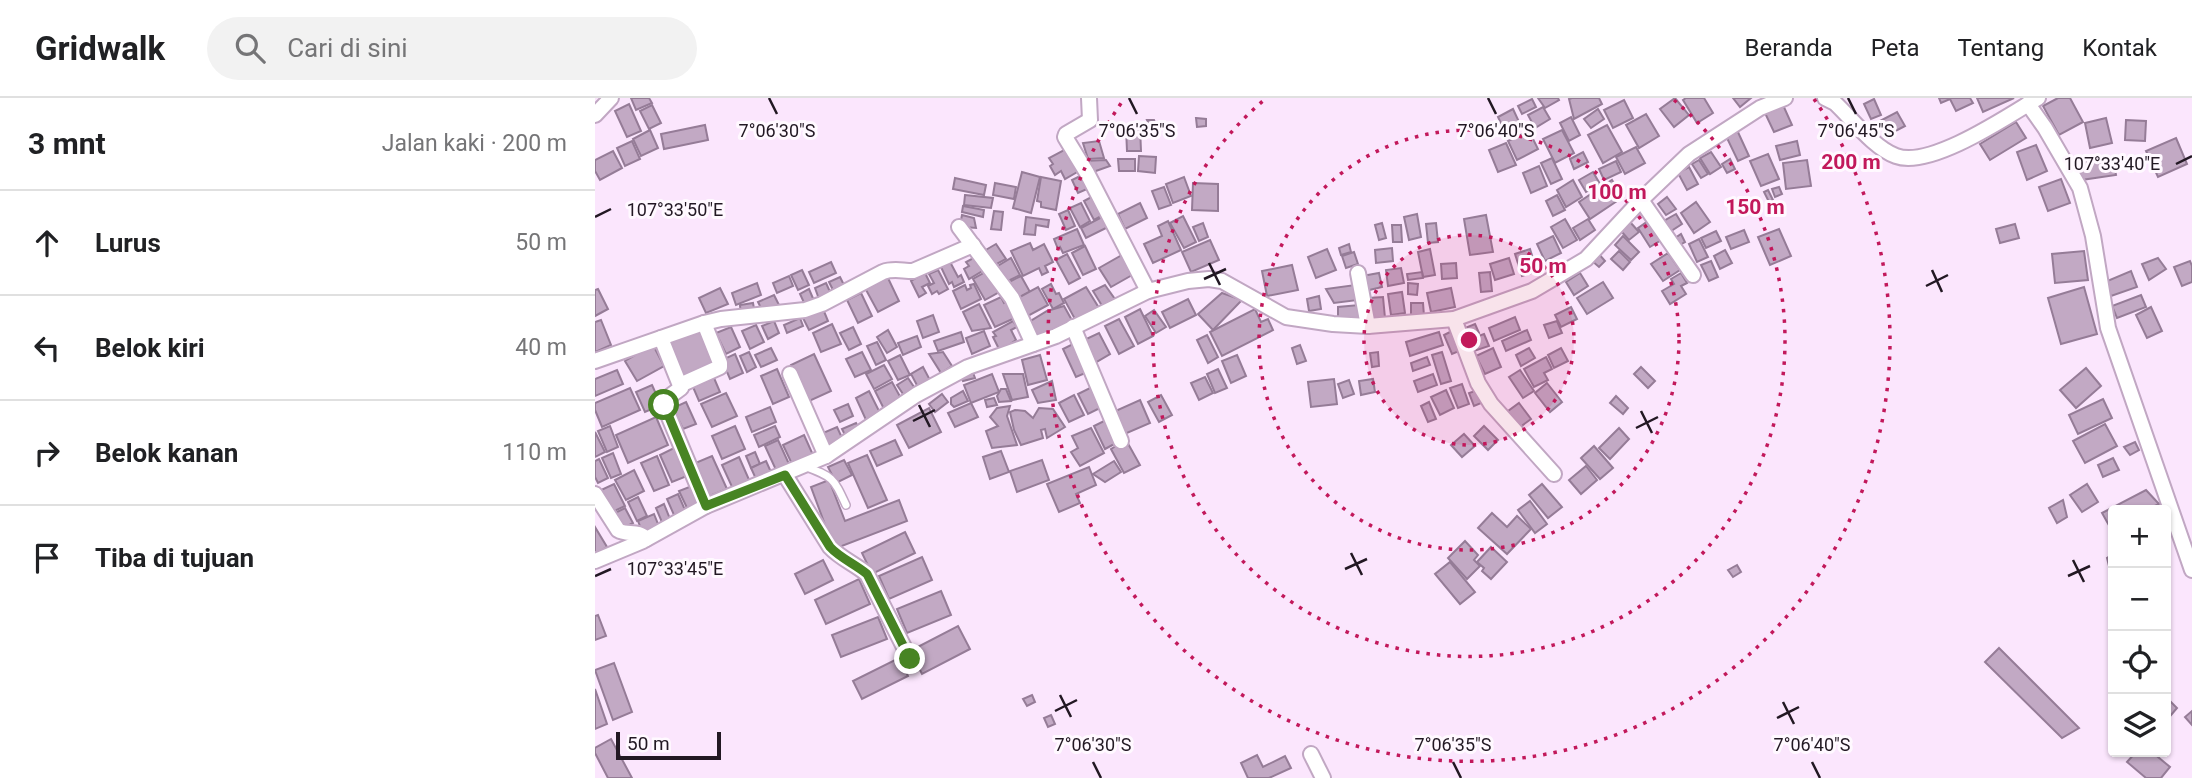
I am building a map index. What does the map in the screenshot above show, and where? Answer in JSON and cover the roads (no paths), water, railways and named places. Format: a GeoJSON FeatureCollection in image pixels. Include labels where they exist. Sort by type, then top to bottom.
{"type":"FeatureCollection","features":[{"type":"Feature","properties":{"kind":"street"},"geometry":{"type":"LineString","coordinates":[[595,115],[611,98]]}},
{"type":"Feature","properties":{"kind":"street"},"geometry":{"type":"LineString","coordinates":[[1089,98],[1090,120],[1065,137],[1087,173],[1148,291]]}},
{"type":"Feature","properties":{"kind":"street"},"geometry":{"type":"LineString","coordinates":[[595,561],[646,539],[706,506],[826,456],[932,385],[968,367],[1033,344],[1148,291],[1188,281],[1216,280],[1286,317],[1368,326],[1454,319],[1532,291],[1586,259],[1689,154],[1760,108],[1785,98]]}},
{"type":"Feature","properties":{"kind":"street"},"geometry":{"type":"LineString","coordinates":[[1825,98],[1835,103],[1883,150],[1907,159],[1965,142],[2033,101],[2045,128],[2080,188],[2093,236],[2108,328],[2192,570]]}},
{"type":"Feature","properties":{"kind":"street"},"geometry":{"type":"LineString","coordinates":[[1641,200],[1693,275]]}},
{"type":"Feature","properties":{"kind":"street"},"geometry":{"type":"LineString","coordinates":[[959,227],[1012,298],[1033,344]]}},
{"type":"Feature","properties":{"kind":"street"},"geometry":{"type":"LineString","coordinates":[[595,361],[704,323],[805,310],[883,272],[891,269],[913,271],[973,245]]}},
{"type":"Feature","properties":{"kind":"street"},"geometry":{"type":"LineString","coordinates":[[1358,273],[1368,326]]}},
{"type":"Feature","properties":{"kind":"street"},"geometry":{"type":"LineString","coordinates":[[1454,319],[1478,383],[1491,404],[1554,474]]}},
{"type":"Feature","properties":{"kind":"street"},"geometry":{"type":"LineString","coordinates":[[680,385],[720,368],[704,323]]}},
{"type":"Feature","properties":{"kind":"street"},"geometry":{"type":"LineString","coordinates":[[1073,327],[1121,441]]}},
{"type":"Feature","properties":{"kind":"street"},"geometry":{"type":"LineString","coordinates":[[661,338],[681,390],[666,399],[664,405],[706,506]]}},
{"type":"Feature","properties":{"kind":"street"},"geometry":{"type":"LineString","coordinates":[[790,374],[826,456]]}},
{"type":"Feature","properties":{"kind":"street"},"geometry":{"type":"LineString","coordinates":[[785,475],[830,547],[836,554],[867,574],[910,659]]}},
{"type":"Feature","properties":{"kind":"street"},"geometry":{"type":"LineString","coordinates":[[595,494],[620,532],[639,533],[646,539]]}},
{"type":"Feature","properties":{"kind":"street"},"geometry":{"type":"LineString","coordinates":[[1311,754],[1323,778]]}},
{"type":"Feature","properties":{"kind":"lane"},"geometry":{"type":"LineString","coordinates":[[804,466],[832,478],[846,505]]}}]}
